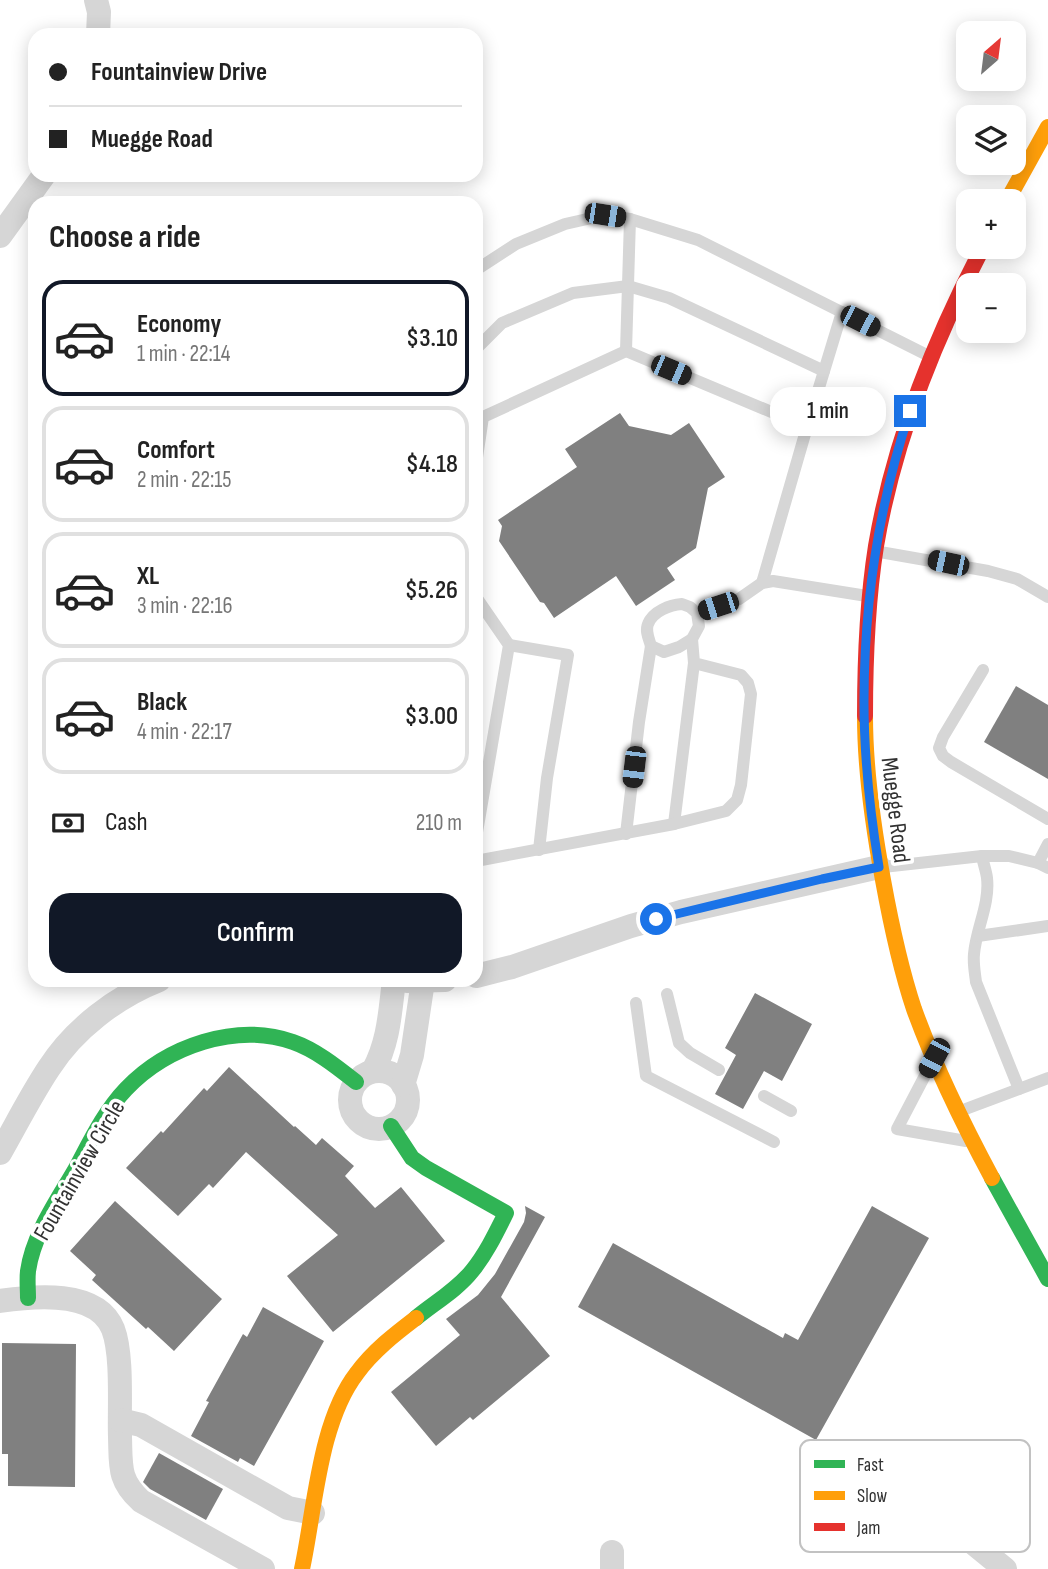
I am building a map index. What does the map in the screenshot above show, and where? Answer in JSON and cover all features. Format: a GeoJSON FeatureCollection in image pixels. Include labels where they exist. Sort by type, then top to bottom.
{"type":"FeatureCollection","features":[{"type":"Feature","properties":{"kind":"main road"},"geometry":{"type":"LineString","coordinates":[[1014,189],[1048,127]]}},
{"type":"Feature","properties":{"kind":"main road","name":"Muegge Road"},"geometry":{"type":"LineString","coordinates":[[976,259],[942,327],[918,387],[888,487],[876,551],[865,656],[864,716],[870,809],[892,928],[911,999],[934,1058],[974,1142],[1047,1276]]}},
{"type":"Feature","properties":{"kind":"main road","name":"Fountainview Circle"},"geometry":{"type":"LineString","coordinates":[[28,1298],[27,1274],[44,1226],[99,1126],[128,1087],[161,1060],[212,1039],[265,1037],[291,1041],[365,1076]]}},
{"type":"Feature","properties":{"kind":"main road"},"geometry":{"type":"LineString","coordinates":[[302,1569],[323,1460],[341,1399],[372,1354],[469,1276],[506,1213],[412,1158],[391,1126]]}},
{"type":"Feature","properties":{"kind":"street"},"geometry":{"type":"LineString","coordinates":[[96,0],[99,28]]}},
{"type":"Feature","properties":{"kind":"street"},"geometry":{"type":"LineString","coordinates":[[0,236],[28,197]]}},
{"type":"Feature","properties":{"kind":"street"},"geometry":{"type":"LineString","coordinates":[[483,974],[681,912],[879,867]]}},
{"type":"Feature","properties":{"kind":"street"},"geometry":{"type":"LineString","coordinates":[[0,1153],[50,1066],[72,1038],[117,1002],[144,987]]}},
{"type":"Feature","properties":{"kind":"street"},"geometry":{"type":"LineString","coordinates":[[393,987],[382,1055],[350,1094],[354,1115],[364,1124],[377,1128],[391,1126],[402,1117],[407,1105],[403,1085],[412,1055],[422,987]]}},
{"type":"Feature","properties":{"kind":"street","name":"Fountainview Circle"},"geometry":{"type":"LineString","coordinates":[[365,1076],[380,1071],[394,1075],[403,1085]]}},
{"type":"Feature","properties":{"kind":"street"},"geometry":{"type":"LineString","coordinates":[[0,1301],[63,1297],[100,1312],[108,1321],[116,1340],[124,1480],[142,1501],[263,1569]]}},
{"type":"Feature","properties":{"kind":"street"},"geometry":{"type":"LineString","coordinates":[[120,1420],[141,1425],[288,1508],[313,1513]]}},
{"type":"Feature","properties":{"kind":"street"},"geometry":{"type":"LineString","coordinates":[[984,1552],[1005,1569]]}},
{"type":"Feature","properties":{"kind":"lane"},"geometry":{"type":"LineString","coordinates":[[483,265],[516,244],[565,224],[605,215],[630,219],[698,240],[930,356]]}},
{"type":"Feature","properties":{"kind":"lane"},"geometry":{"type":"LineString","coordinates":[[626,351],[630,219]]}},
{"type":"Feature","properties":{"kind":"lane"},"geometry":{"type":"LineString","coordinates":[[483,342],[502,323],[573,293],[628,286],[669,298],[824,371]]}},
{"type":"Feature","properties":{"kind":"lane"},"geometry":{"type":"LineString","coordinates":[[762,583],[842,312]]}},
{"type":"Feature","properties":{"kind":"lane"},"geometry":{"type":"LineString","coordinates":[[483,417],[626,351],[807,427]]}},
{"type":"Feature","properties":{"kind":"lane"},"geometry":{"type":"LineString","coordinates":[[876,551],[988,571],[1017,579],[1048,597]]}},
{"type":"Feature","properties":{"kind":"lane"},"geometry":{"type":"LineString","coordinates":[[697,613],[739,599],[762,583],[773,581],[871,597]]}},
{"type":"Feature","properties":{"kind":"lane"},"geometry":{"type":"LineString","coordinates":[[626,834],[651,646],[647,636],[647,624],[654,615],[671,605],[682,604],[697,613],[699,625],[692,639],[679,648],[664,652],[651,646]]}},
{"type":"Feature","properties":{"kind":"lane"},"geometry":{"type":"LineString","coordinates":[[483,607],[509,645],[483,797]]}},
{"type":"Feature","properties":{"kind":"lane"},"geometry":{"type":"LineString","coordinates":[[674,824],[694,663],[692,639]]}},
{"type":"Feature","properties":{"kind":"lane"},"geometry":{"type":"LineString","coordinates":[[509,645],[568,655],[547,778],[539,850]]}},
{"type":"Feature","properties":{"kind":"lane"},"geometry":{"type":"LineString","coordinates":[[483,860],[626,834],[726,811],[737,800],[741,785],[751,694],[748,683],[741,675],[694,663]]}},
{"type":"Feature","properties":{"kind":"lane"},"geometry":{"type":"LineString","coordinates":[[983,670],[939,748],[943,756],[951,762],[1048,819]]}},
{"type":"Feature","properties":{"kind":"lane"},"geometry":{"type":"LineString","coordinates":[[879,867],[982,856],[1009,856],[1043,865],[1048,844]]}},
{"type":"Feature","properties":{"kind":"lane"},"geometry":{"type":"LineString","coordinates":[[982,856],[987,887],[974,954],[976,982],[1019,1089]]}},
{"type":"Feature","properties":{"kind":"lane"},"geometry":{"type":"LineString","coordinates":[[978,936],[1048,926]]}},
{"type":"Feature","properties":{"kind":"lane"},"geometry":{"type":"LineString","coordinates":[[667,993],[679,1042],[690,1053],[719,1070]]}},
{"type":"Feature","properties":{"kind":"lane"},"geometry":{"type":"LineString","coordinates":[[636,1003],[646,1076],[774,1142]]}},
{"type":"Feature","properties":{"kind":"lane"},"geometry":{"type":"LineString","coordinates":[[934,1058],[897,1129],[974,1142]]}},
{"type":"Feature","properties":{"kind":"lane"},"geometry":{"type":"LineString","coordinates":[[959,1111],[1048,1078]]}},
{"type":"Feature","properties":{"kind":"lane"},"geometry":{"type":"LineString","coordinates":[[764,1096],[791,1111]]}},
{"type":"Feature","properties":{"kind":"building"},"geometry":{"type":"Polygon","coordinates":[[[620,413],[629,426],[671,435],[689,423],[725,477],[708,488],[696,548],[667,568],[675,580],[636,606],[616,576],[554,618],[499,541],[502,526],[498,520],[577,467],[565,449],[620,413]]]}},
{"type":"Feature","properties":{"kind":"building"},"geometry":{"type":"Polygon","coordinates":[[[1016,686],[1048,705],[1048,779],[984,742],[1016,686]]]}},
{"type":"Feature","properties":{"kind":"building"},"geometry":{"type":"Polygon","coordinates":[[[755,993],[812,1024],[782,1081],[764,1071],[743,1109],[715,1094],[736,1055],[725,1048],[755,993]]]}},
{"type":"Feature","properties":{"kind":"building"},"geometry":{"type":"Polygon","coordinates":[[[229,1067],[316,1145],[322,1138],[354,1166],[345,1176],[375,1208],[401,1187],[445,1241],[333,1332],[287,1276],[338,1235],[246,1152],[213,1188],[209,1184],[178,1216],[126,1168],[204,1088],[207,1091],[229,1067]]]}},
{"type":"Feature","properties":{"kind":"building"},"geometry":{"type":"Polygon","coordinates":[[[115,1201],[222,1299],[174,1351],[92,1280],[96,1275],[70,1251],[115,1201]]]}},
{"type":"Feature","properties":{"kind":"building"},"geometry":{"type":"Polygon","coordinates":[[[525,1206],[545,1217],[501,1297],[550,1356],[473,1420],[470,1417],[436,1446],[391,1392],[460,1335],[446,1319],[478,1295],[495,1274],[524,1222],[525,1206]]]}},
{"type":"Feature","properties":{"kind":"building"},"geometry":{"type":"Polygon","coordinates":[[[872,1206],[929,1238],[816,1440],[578,1307],[613,1243],[783,1338],[785,1333],[798,1340],[872,1206]]]}},
{"type":"Feature","properties":{"kind":"building"},"geometry":{"type":"Polygon","coordinates":[[[263,1307],[324,1341],[254,1466],[240,1458],[238,1462],[191,1436],[209,1402],[206,1401],[243,1334],[247,1337],[263,1307]]]}},
{"type":"Feature","properties":{"kind":"building"},"geometry":{"type":"Polygon","coordinates":[[[2,1343],[76,1344],[75,1487],[8,1486],[8,1454],[2,1454],[2,1343]]]}},
{"type":"Feature","properties":{"kind":"building"},"geometry":{"type":"Polygon","coordinates":[[[159,1453],[223,1489],[206,1520],[150,1489],[143,1482],[159,1453]]]}},
{"type":"Feature","properties":{"kind":"traffic: fast"},"geometry":{"type":"LineString","coordinates":[[28,1298],[31,1258],[40,1231],[54,1206],[111,1107],[126,1089],[161,1061],[182,1050],[226,1037],[271,1037],[293,1042],[310,1050],[356,1082]]}},
{"type":"Feature","properties":{"kind":"traffic: fast"},"geometry":{"type":"LineString","coordinates":[[391,1126],[412,1158],[506,1213],[472,1271],[416,1318]]}},
{"type":"Feature","properties":{"kind":"traffic: fast"},"geometry":{"type":"LineString","coordinates":[[992,1178],[1048,1279]]}},
{"type":"Feature","properties":{"kind":"traffic: slow"},"geometry":{"type":"LineString","coordinates":[[1014,189],[1048,127]]}},
{"type":"Feature","properties":{"kind":"traffic: slow"},"geometry":{"type":"LineString","coordinates":[[865,716],[868,778],[876,839],[904,977],[940,1074],[992,1178]]}},
{"type":"Feature","properties":{"kind":"traffic: slow"},"geometry":{"type":"LineString","coordinates":[[302,1569],[326,1441],[344,1393],[370,1357],[416,1318]]}},
{"type":"Feature","properties":{"kind":"traffic: jam"},"geometry":{"type":"LineString","coordinates":[[865,716],[870,589],[876,546],[893,468],[917,392],[977,259]]}},
{"type":"Feature","properties":{"kind":"route"},"geometry":{"type":"LineString","coordinates":[[656,919],[879,867],[870,809],[866,757],[865,656],[876,551],[888,487],[910,411]]}}]}
